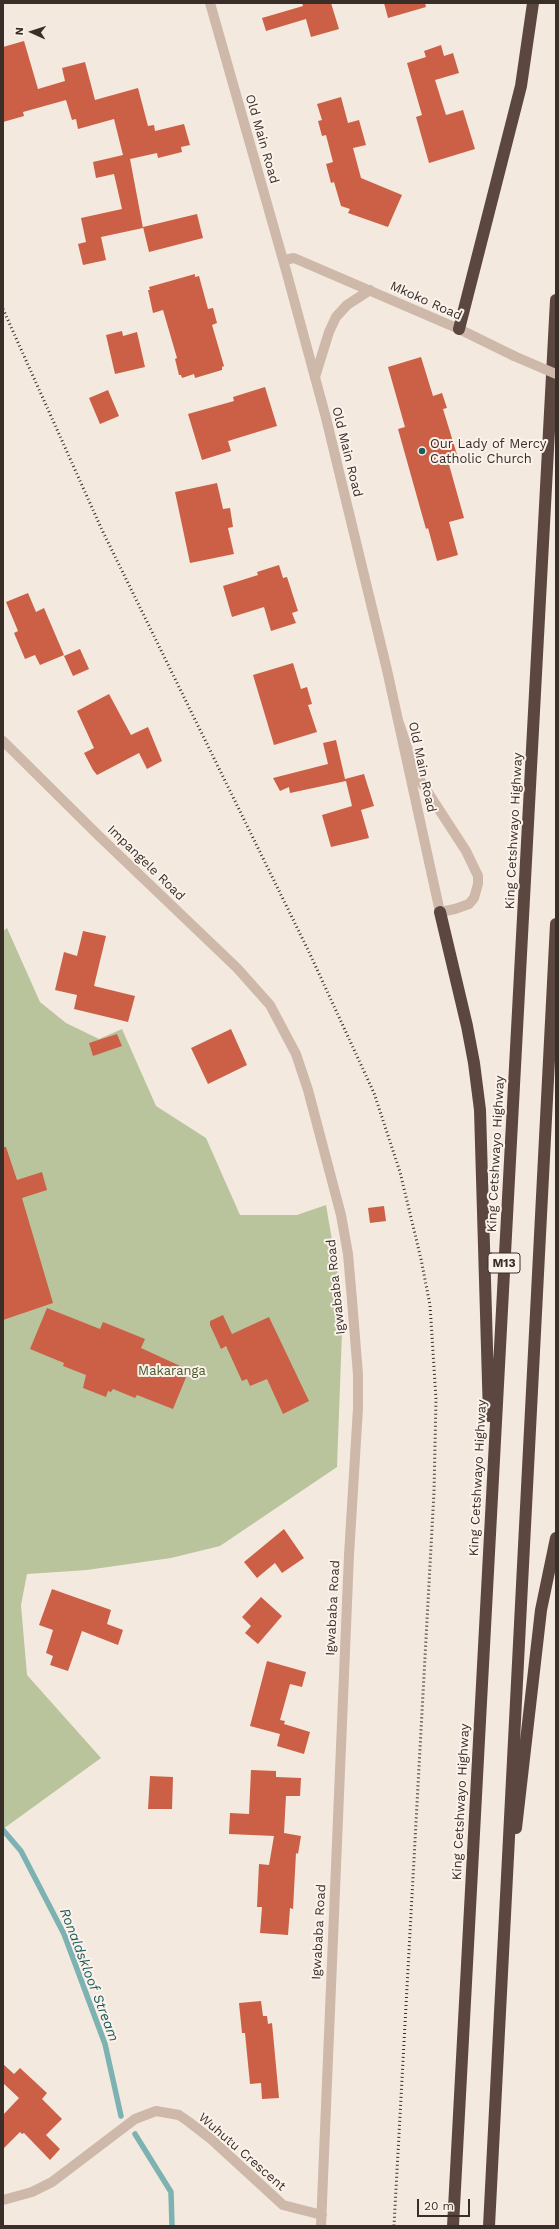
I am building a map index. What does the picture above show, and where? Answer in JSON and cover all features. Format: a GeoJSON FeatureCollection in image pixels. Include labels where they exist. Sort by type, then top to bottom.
{"type":"FeatureCollection","features":[{"type":"Feature","properties":{"kind":"highway"},"geometry":{"type":"LineString","coordinates":[[459,329],[521,86],[533,3]]}},
{"type":"Feature","properties":{"kind":"highway","name":"King Cetshwayo Highway"},"geometry":{"type":"LineString","coordinates":[[453,2226],[556,300]]}},
{"type":"Feature","properties":{"kind":"highway"},"geometry":{"type":"LineString","coordinates":[[440,912],[474,1063],[480,1110],[491,1508]]}},
{"type":"Feature","properties":{"kind":"highway","name":"M13"},"geometry":{"type":"LineString","coordinates":[[489,2226],[556,924]]}},
{"type":"Feature","properties":{"kind":"highway"},"geometry":{"type":"LineString","coordinates":[[503,1938],[541,1610],[556,1538]]}},
{"type":"Feature","properties":{"kind":"street","name":"Old Main Road"},"geometry":{"type":"LineString","coordinates":[[210,3],[284,260],[315,377],[399,723],[440,912]]}},
{"type":"Feature","properties":{"kind":"street","name":"Mkoko Road"},"geometry":{"type":"LineString","coordinates":[[284,260],[294,258],[459,329],[514,356],[556,374]]}},
{"type":"Feature","properties":{"kind":"street"},"geometry":{"type":"LineString","coordinates":[[315,377],[329,332],[336,317],[347,305],[370,290]]}},
{"type":"Feature","properties":{"kind":"street"},"geometry":{"type":"LineString","coordinates":[[399,723],[416,774],[466,852],[478,876],[477,891],[472,901],[463,907],[440,912]]}},
{"type":"Feature","properties":{"kind":"street","name":"Impangele Road"},"geometry":{"type":"LineString","coordinates":[[3,741],[99,836],[237,968],[270,1005]]}},
{"type":"Feature","properties":{"kind":"street","name":"Igwababa Road"},"geometry":{"type":"LineString","coordinates":[[270,1005],[296,1054],[308,1090],[341,1215],[348,1254],[358,1375],[330,1979],[321,2226]]}},
{"type":"Feature","properties":{"kind":"street","name":"Wuhutu Crescent"},"geometry":{"type":"LineString","coordinates":[[3,2200],[32,2192],[52,2182],[134,2119],[156,2112],[179,2115],[189,2122],[211,2139],[283,2205],[322,2215]]}},
{"type":"Feature","properties":{"kind":"green space","name":"Makaranga"},"geometry":{"type":"Polygon","coordinates":[[[7,928],[40,1002],[66,1023],[99,1039],[122,1029],[156,1106],[206,1138],[240,1215],[297,1215],[326,1205],[343,1305],[337,1467],[220,1546],[171,1558],[87,1570],[27,1574],[21,1605],[27,1675],[101,1758],[3,1829],[3,931],[7,928]]]}},
{"type":"Feature","properties":{"kind":"building"},"geometry":{"type":"Polygon","coordinates":[[[302,3],[331,3],[339,29],[311,37],[306,19],[266,31],[262,18],[303,6],[302,3]]]}},
{"type":"Feature","properties":{"kind":"building"},"geometry":{"type":"Polygon","coordinates":[[[384,3],[425,3],[426,7],[388,18],[384,3]]]}},
{"type":"Feature","properties":{"kind":"building"},"geometry":{"type":"Polygon","coordinates":[[[24,41],[38,89],[65,81],[62,68],[85,62],[95,100],[138,88],[148,126],[154,125],[155,131],[184,124],[190,145],[181,147],[182,152],[158,158],[157,153],[130,159],[143,228],[101,237],[106,260],[83,265],[78,244],[86,242],[81,218],[122,209],[114,174],[96,178],[93,162],[123,155],[114,119],[78,129],[76,119],[72,120],[66,100],[23,112],[24,116],[3,122],[3,47],[24,41]]]}},
{"type":"Feature","properties":{"kind":"building"},"geometry":{"type":"Polygon","coordinates":[[[441,45],[444,56],[453,53],[459,73],[435,80],[446,115],[463,110],[475,149],[429,163],[416,117],[422,115],[407,63],[426,57],[424,51],[441,45]]]}},
{"type":"Feature","properties":{"kind":"building"},"geometry":{"type":"Polygon","coordinates":[[[341,97],[348,123],[359,120],[366,145],[353,148],[361,178],[402,195],[388,227],[348,213],[350,209],[341,206],[334,182],[331,183],[326,164],[333,162],[326,135],[322,136],[318,121],[322,120],[317,104],[341,97]]]}},
{"type":"Feature","properties":{"kind":"building"},"geometry":{"type":"Polygon","coordinates":[[[197,214],[203,238],[149,252],[143,227],[197,214]]]}},
{"type":"Feature","properties":{"kind":"building"},"geometry":{"type":"Polygon","coordinates":[[[195,274],[195,277],[199,276],[208,309],[213,308],[217,323],[212,325],[224,366],[222,367],[222,370],[195,378],[194,374],[182,378],[181,375],[179,375],[175,359],[177,358],[163,310],[153,313],[148,290],[150,290],[149,287],[195,274]]]}},
{"type":"Feature","properties":{"kind":"building"},"geometry":{"type":"Polygon","coordinates":[[[122,331],[123,336],[137,332],[145,367],[115,374],[106,335],[122,331]]]}},
{"type":"Feature","properties":{"kind":"building"},"geometry":{"type":"Polygon","coordinates":[[[421,357],[433,396],[442,393],[447,408],[443,409],[458,458],[448,461],[464,518],[449,522],[458,555],[437,561],[428,528],[426,529],[398,429],[405,427],[388,367],[421,357]]]}},
{"type":"Feature","properties":{"kind":"building"},"geometry":{"type":"Polygon","coordinates":[[[265,387],[277,426],[228,441],[231,451],[202,460],[188,414],[234,401],[233,397],[265,387]]]}},
{"type":"Feature","properties":{"kind":"building"},"geometry":{"type":"Polygon","coordinates":[[[108,390],[119,416],[100,424],[89,398],[108,390]]]}},
{"type":"Feature","properties":{"kind":"building"},"geometry":{"type":"Polygon","coordinates":[[[217,483],[223,509],[230,508],[233,527],[228,528],[234,554],[190,563],[175,492],[217,483]]]}},
{"type":"Feature","properties":{"kind":"building"},"geometry":{"type":"Polygon","coordinates":[[[279,565],[283,578],[287,577],[298,611],[292,613],[296,623],[271,631],[264,607],[232,617],[223,586],[258,575],[257,572],[279,565]]]}},
{"type":"Feature","properties":{"kind":"building"},"geometry":{"type":"Polygon","coordinates":[[[28,593],[36,612],[44,608],[64,655],[40,665],[35,655],[25,659],[14,633],[18,631],[6,602],[28,593]]]}},
{"type":"Feature","properties":{"kind":"building"},"geometry":{"type":"Polygon","coordinates":[[[80,649],[89,669],[73,676],[64,656],[80,649]]]}},
{"type":"Feature","properties":{"kind":"building"},"geometry":{"type":"Polygon","coordinates":[[[293,663],[301,689],[307,687],[312,704],[308,705],[317,732],[274,745],[253,675],[293,663]]]}},
{"type":"Feature","properties":{"kind":"building"},"geometry":{"type":"Polygon","coordinates":[[[109,694],[131,735],[148,727],[162,761],[147,769],[139,753],[97,775],[93,770],[84,753],[94,748],[77,711],[109,694]]]}},
{"type":"Feature","properties":{"kind":"building"},"geometry":{"type":"Polygon","coordinates":[[[336,740],[345,779],[364,774],[374,806],[361,810],[369,838],[331,847],[322,815],[352,806],[346,781],[290,793],[289,787],[280,791],[273,778],[328,764],[323,743],[336,740]]]}},
{"type":"Feature","properties":{"kind":"building"},"geometry":{"type":"Polygon","coordinates":[[[83,931],[106,936],[94,986],[135,996],[128,1022],[74,1009],[77,995],[55,990],[64,952],[77,956],[83,931]]]}},
{"type":"Feature","properties":{"kind":"building"},"geometry":{"type":"Polygon","coordinates":[[[231,1029],[247,1065],[208,1084],[191,1048],[231,1029]]]}},
{"type":"Feature","properties":{"kind":"building"},"geometry":{"type":"Polygon","coordinates":[[[117,1034],[122,1046],[93,1056],[89,1043],[117,1034]]]}},
{"type":"Feature","properties":{"kind":"building"},"geometry":{"type":"Polygon","coordinates":[[[3,1147],[6,1147],[17,1180],[42,1172],[47,1190],[22,1198],[53,1303],[3,1320],[3,1147]]]}},
{"type":"Feature","properties":{"kind":"building"},"geometry":{"type":"Polygon","coordinates":[[[384,1206],[386,1221],[370,1223],[368,1208],[384,1206]]]}},
{"type":"Feature","properties":{"kind":"building"},"geometry":{"type":"Polygon","coordinates":[[[47,1308],[100,1329],[103,1322],[145,1339],[141,1348],[189,1370],[173,1409],[137,1395],[135,1398],[113,1389],[111,1392],[108,1391],[106,1397],[83,1388],[86,1375],[63,1366],[64,1363],[30,1349],[47,1308]]]}},
{"type":"Feature","properties":{"kind":"building"},"geometry":{"type":"Polygon","coordinates":[[[223,1315],[232,1334],[269,1317],[309,1401],[283,1414],[267,1379],[250,1386],[247,1379],[242,1381],[226,1346],[221,1349],[210,1325],[210,1321],[223,1315]]]}},
{"type":"Feature","properties":{"kind":"building"},"geometry":{"type":"Polygon","coordinates":[[[284,1529],[304,1558],[282,1573],[275,1563],[257,1578],[244,1562],[284,1529]]]}},
{"type":"Feature","properties":{"kind":"building"},"geometry":{"type":"Polygon","coordinates":[[[52,1589],[111,1610],[107,1624],[123,1630],[118,1645],[82,1631],[68,1671],[50,1665],[53,1656],[46,1653],[53,1630],[39,1625],[52,1589]]]}},
{"type":"Feature","properties":{"kind":"building"},"geometry":{"type":"Polygon","coordinates":[[[261,1597],[282,1616],[258,1644],[245,1633],[251,1626],[242,1617],[261,1597]]]}},
{"type":"Feature","properties":{"kind":"building"},"geometry":{"type":"Polygon","coordinates":[[[267,1661],[306,1672],[302,1687],[290,1684],[280,1720],[285,1721],[284,1724],[310,1732],[304,1754],[277,1746],[280,1734],[250,1726],[267,1661]]]}},
{"type":"Feature","properties":{"kind":"building"},"geometry":{"type":"Polygon","coordinates":[[[251,1770],[276,1771],[276,1777],[301,1778],[300,1796],[286,1796],[284,1833],[301,1836],[298,1854],[296,1853],[293,1909],[290,1908],[288,1935],[260,1933],[262,1907],[257,1907],[259,1864],[269,1865],[274,1836],[229,1834],[230,1813],[249,1814],[251,1770]]]}},
{"type":"Feature","properties":{"kind":"building"},"geometry":{"type":"Polygon","coordinates":[[[150,1776],[173,1777],[172,1809],[148,1809],[150,1776]]]}},
{"type":"Feature","properties":{"kind":"building"},"geometry":{"type":"Polygon","coordinates":[[[261,2001],[263,2016],[267,2016],[268,2024],[272,2023],[279,2098],[262,2099],[261,2083],[250,2084],[245,2033],[242,2033],[239,2003],[261,2001]]]}},
{"type":"Feature","properties":{"kind":"building"},"geometry":{"type":"Polygon","coordinates":[[[3,2064],[14,2074],[20,2068],[47,2093],[42,2099],[62,2119],[46,2135],[60,2149],[50,2160],[24,2133],[22,2134],[20,2132],[3,2149],[3,2115],[19,2098],[3,2083],[3,2064]]]}},
{"type":"Feature","properties":{"kind":"waterway","name":"Ronaldskloof Stream"},"geometry":{"type":"LineString","coordinates":[[3,1830],[21,1851],[64,1934],[105,2044],[121,2116]]}},
{"type":"Feature","properties":{"kind":"waterway","name":"Ronaldskloof Stream"},"geometry":{"type":"LineString","coordinates":[[135,2134],[171,2192],[172,2226]]}},
{"type":"Feature","properties":{"kind":"railway"},"geometry":{"type":"LineString","coordinates":[[3,309],[102,530],[309,952],[374,1093],[400,1172],[421,1259],[430,1305],[436,1399],[434,1492],[394,2226]]}},
{"type":"Feature","properties":{"kind":"place","name":"Our Lady of Mercy Catholic Church"},"geometry":{"type":"Point","coordinates":[422,451]}}]}
